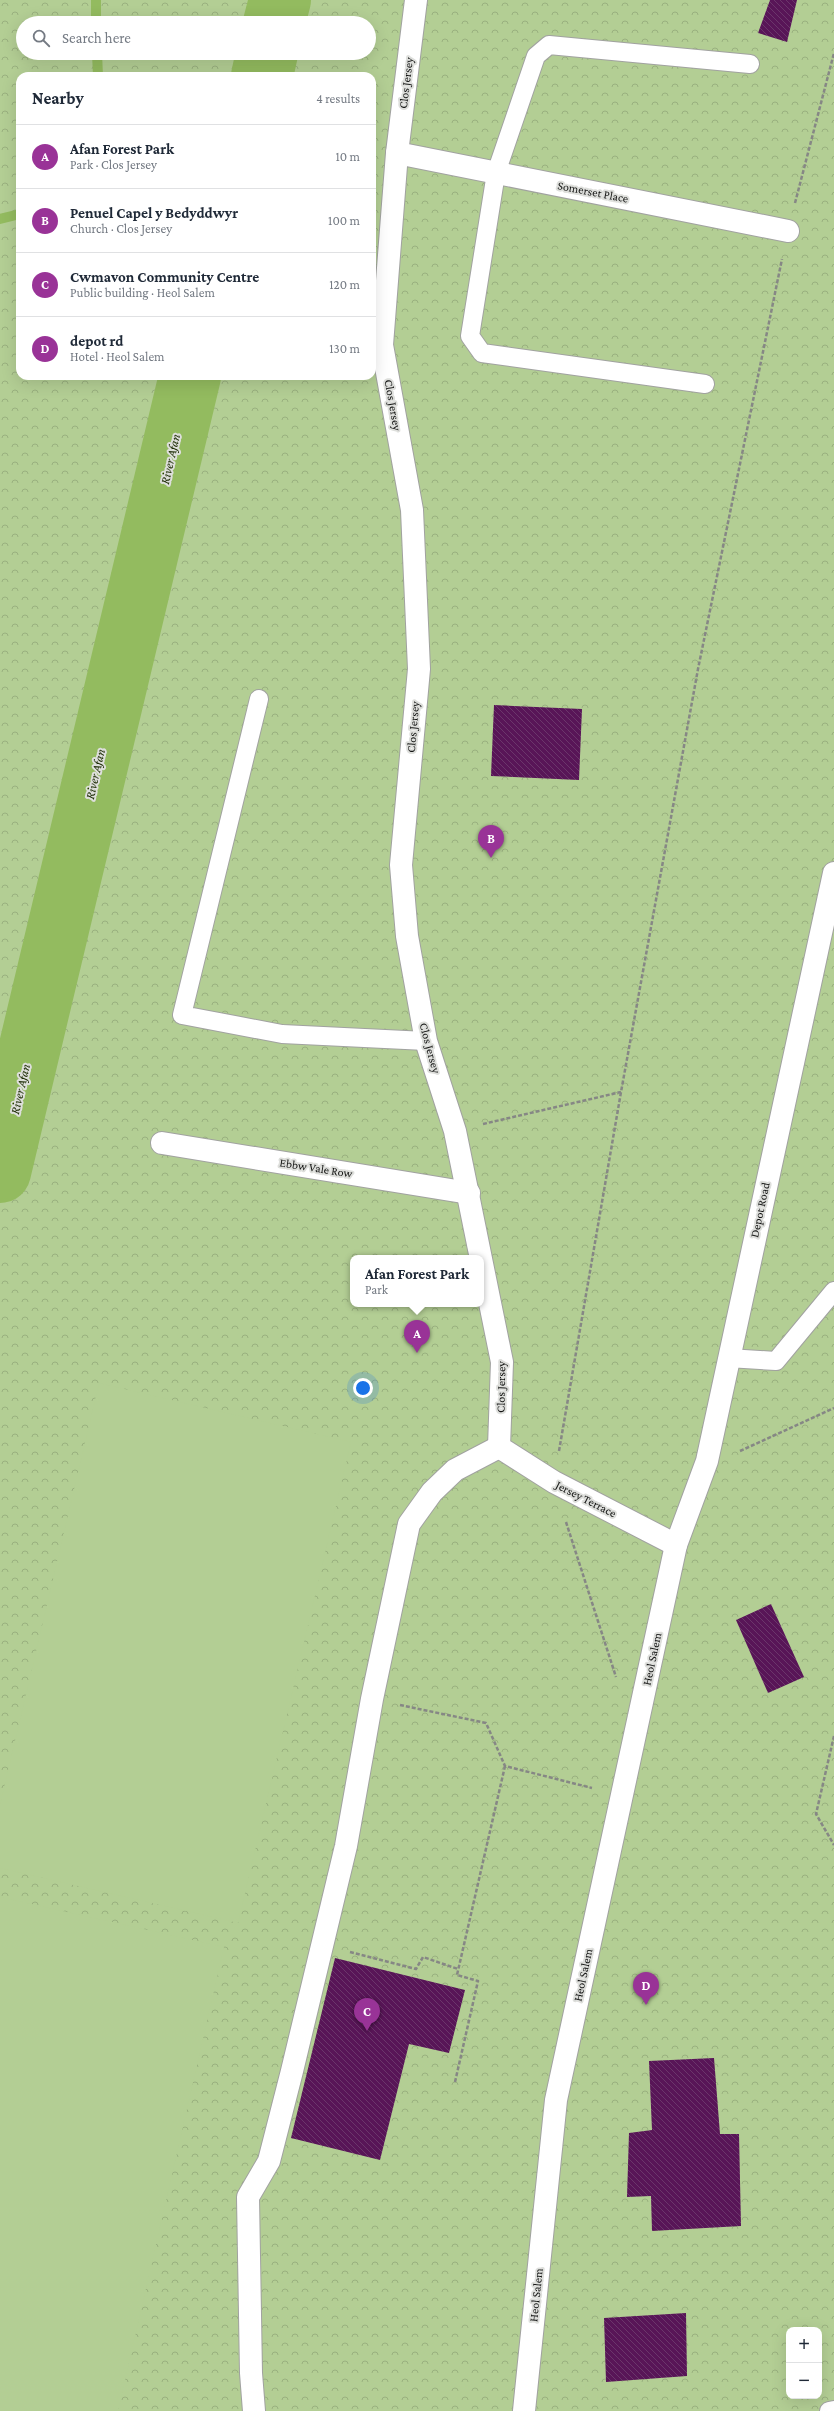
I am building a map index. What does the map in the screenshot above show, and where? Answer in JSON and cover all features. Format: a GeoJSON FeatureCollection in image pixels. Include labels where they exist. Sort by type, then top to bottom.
{"type":"FeatureCollection","features":[{"type":"Feature","properties":{"kind":"street","name":"Clos Jersey"},"geometry":{"type":"LineString","coordinates":[[416,0],[397,153],[382,345],[412,510],[419,669],[401,865],[407,936],[426,1042],[456,1131],[481,1255]]}},
{"type":"Feature","properties":{"kind":"street","name":"Somerset Place"},"geometry":{"type":"LineString","coordinates":[[397,153],[788,231]]}},
{"type":"Feature","properties":{"kind":"street","name":"Depot Road"},"geometry":{"type":"LineString","coordinates":[[676,1545],[707,1461],[728,1358],[834,873]]}},
{"type":"Feature","properties":{"kind":"street","name":"Ebbw Vale Row"},"geometry":{"type":"LineString","coordinates":[[162,1143],[469,1193]]}},
{"type":"Feature","properties":{"kind":"street","name":"Clos Jersey"},"geometry":{"type":"LineString","coordinates":[[484,1270],[502,1362],[499,1447]]}},
{"type":"Feature","properties":{"kind":"street","name":"Jersey Terrace"},"geometry":{"type":"LineString","coordinates":[[499,1447],[554,1482],[676,1545]]}},
{"type":"Feature","properties":{"kind":"street"},"geometry":{"type":"LineString","coordinates":[[254,2411],[251,2373],[248,2197],[269,2161],[275,2141],[346,1846],[372,1699],[409,1524],[432,1492],[455,1470],[499,1447]]}},
{"type":"Feature","properties":{"kind":"street","name":"Heol Salem"},"geometry":{"type":"LineString","coordinates":[[524,2411],[556,2100],[676,1545]]}},
{"type":"Feature","properties":{"kind":"lane"},"geometry":{"type":"LineString","coordinates":[[705,384],[482,353],[470,336],[496,173],[536,56],[549,45],[750,64]]}},
{"type":"Feature","properties":{"kind":"lane"},"geometry":{"type":"LineString","coordinates":[[259,699],[182,1015],[282,1034],[426,1042]]}},
{"type":"Feature","properties":{"kind":"lane"},"geometry":{"type":"LineString","coordinates":[[728,1358],[776,1361],[834,1291]]}},
{"type":"Feature","properties":{"kind":"lane"},"geometry":{"type":"LineString","coordinates":[[830,2411],[834,2410]]}},
{"type":"Feature","properties":{"kind":"path"},"geometry":{"type":"LineString","coordinates":[[618,1684],[554,1482],[621,1092],[698,669],[788,231],[834,53]]}},
{"type":"Feature","properties":{"kind":"path"},"geometry":{"type":"LineString","coordinates":[[456,1131],[621,1092]]}},
{"type":"Feature","properties":{"kind":"path"},"geometry":{"type":"LineString","coordinates":[[707,1461],[751,1447],[834,1408]]}},
{"type":"Feature","properties":{"kind":"path"},"geometry":{"type":"LineString","coordinates":[[372,1699],[486,1723],[505,1766],[457,1975],[478,1981],[455,2082]]}},
{"type":"Feature","properties":{"kind":"path"},"geometry":{"type":"LineString","coordinates":[[834,1736],[816,1814],[834,1845]]}},
{"type":"Feature","properties":{"kind":"path"},"geometry":{"type":"LineString","coordinates":[[505,1766],[622,1796]]}},
{"type":"Feature","properties":{"kind":"path"},"geometry":{"type":"LineString","coordinates":[[322,1944],[416,1969],[423,1957],[458,1969]]}},
{"type":"Feature","properties":{"kind":"green space"},"geometry":{"type":"Polygon","coordinates":[[[0,0],[834,0],[834,2411],[0,2411],[0,0]]]}},
{"type":"Feature","properties":{"kind":"green space"},"geometry":{"type":"Polygon","coordinates":[[[99,1383],[351,1442],[238,1923],[0,1868],[0,1805],[99,1383]]]}},
{"type":"Feature","properties":{"kind":"green space"},"geometry":{"type":"Polygon","coordinates":[[[0,1897],[224,1947],[118,2411],[0,2411],[0,1897]]]}},
{"type":"Feature","properties":{"kind":"building"},"geometry":{"type":"Polygon","coordinates":[[[770,0],[797,0],[787,42],[758,33],[770,0]]]}},
{"type":"Feature","properties":{"kind":"building"},"geometry":{"type":"Polygon","coordinates":[[[494,705],[582,709],[579,780],[491,776],[494,705]]]}},
{"type":"Feature","properties":{"kind":"building"},"geometry":{"type":"Polygon","coordinates":[[[771,1604],[804,1677],[768,1693],[736,1620],[771,1604]]]}},
{"type":"Feature","properties":{"kind":"building"},"geometry":{"type":"Polygon","coordinates":[[[335,1958],[465,1990],[449,2053],[409,2044],[380,2160],[291,2138],[335,1958]]]}},
{"type":"Feature","properties":{"kind":"building"},"geometry":{"type":"Polygon","coordinates":[[[714,2058],[720,2134],[739,2134],[741,2226],[652,2231],[651,2196],[627,2197],[629,2133],[652,2130],[649,2061],[714,2058]]]}},
{"type":"Feature","properties":{"kind":"building"},"geometry":{"type":"Polygon","coordinates":[[[686,2313],[687,2376],[606,2382],[604,2318],[686,2313]]]}},
{"type":"Feature","properties":{"kind":"waterway"},"geometry":{"type":"LineString","coordinates":[[96,0],[96,16]]}},
{"type":"Feature","properties":{"kind":"waterway","name":"River Afan"},"geometry":{"type":"LineString","coordinates":[[276,16],[280,0]]}},
{"type":"Feature","properties":{"kind":"waterway"},"geometry":{"type":"LineString","coordinates":[[97,60],[98,72]]}},
{"type":"Feature","properties":{"kind":"waterway","name":"River Afan"},"geometry":{"type":"LineString","coordinates":[[263,72],[265,60]]}},
{"type":"Feature","properties":{"kind":"waterway"},"geometry":{"type":"LineString","coordinates":[[0,219],[16,215]]}},
{"type":"Feature","properties":{"kind":"waterway","name":"River Afan"},"geometry":{"type":"LineString","coordinates":[[0,1172],[189,380]]}},
{"type":"Feature","properties":{"kind":"place","name":"Penuel Capel y Bedyddwyr"},"geometry":{"type":"Point","coordinates":[491,858]}},
{"type":"Feature","properties":{"kind":"place","name":"Afan Forest Park"},"geometry":{"type":"Point","coordinates":[417,1353]}},
{"type":"Feature","properties":{"kind":"place","name":"depot rd"},"geometry":{"type":"Point","coordinates":[646,2005]}},
{"type":"Feature","properties":{"kind":"place","name":"Cwmavon Community Centre"},"geometry":{"type":"Point","coordinates":[367,2031]}}]}
